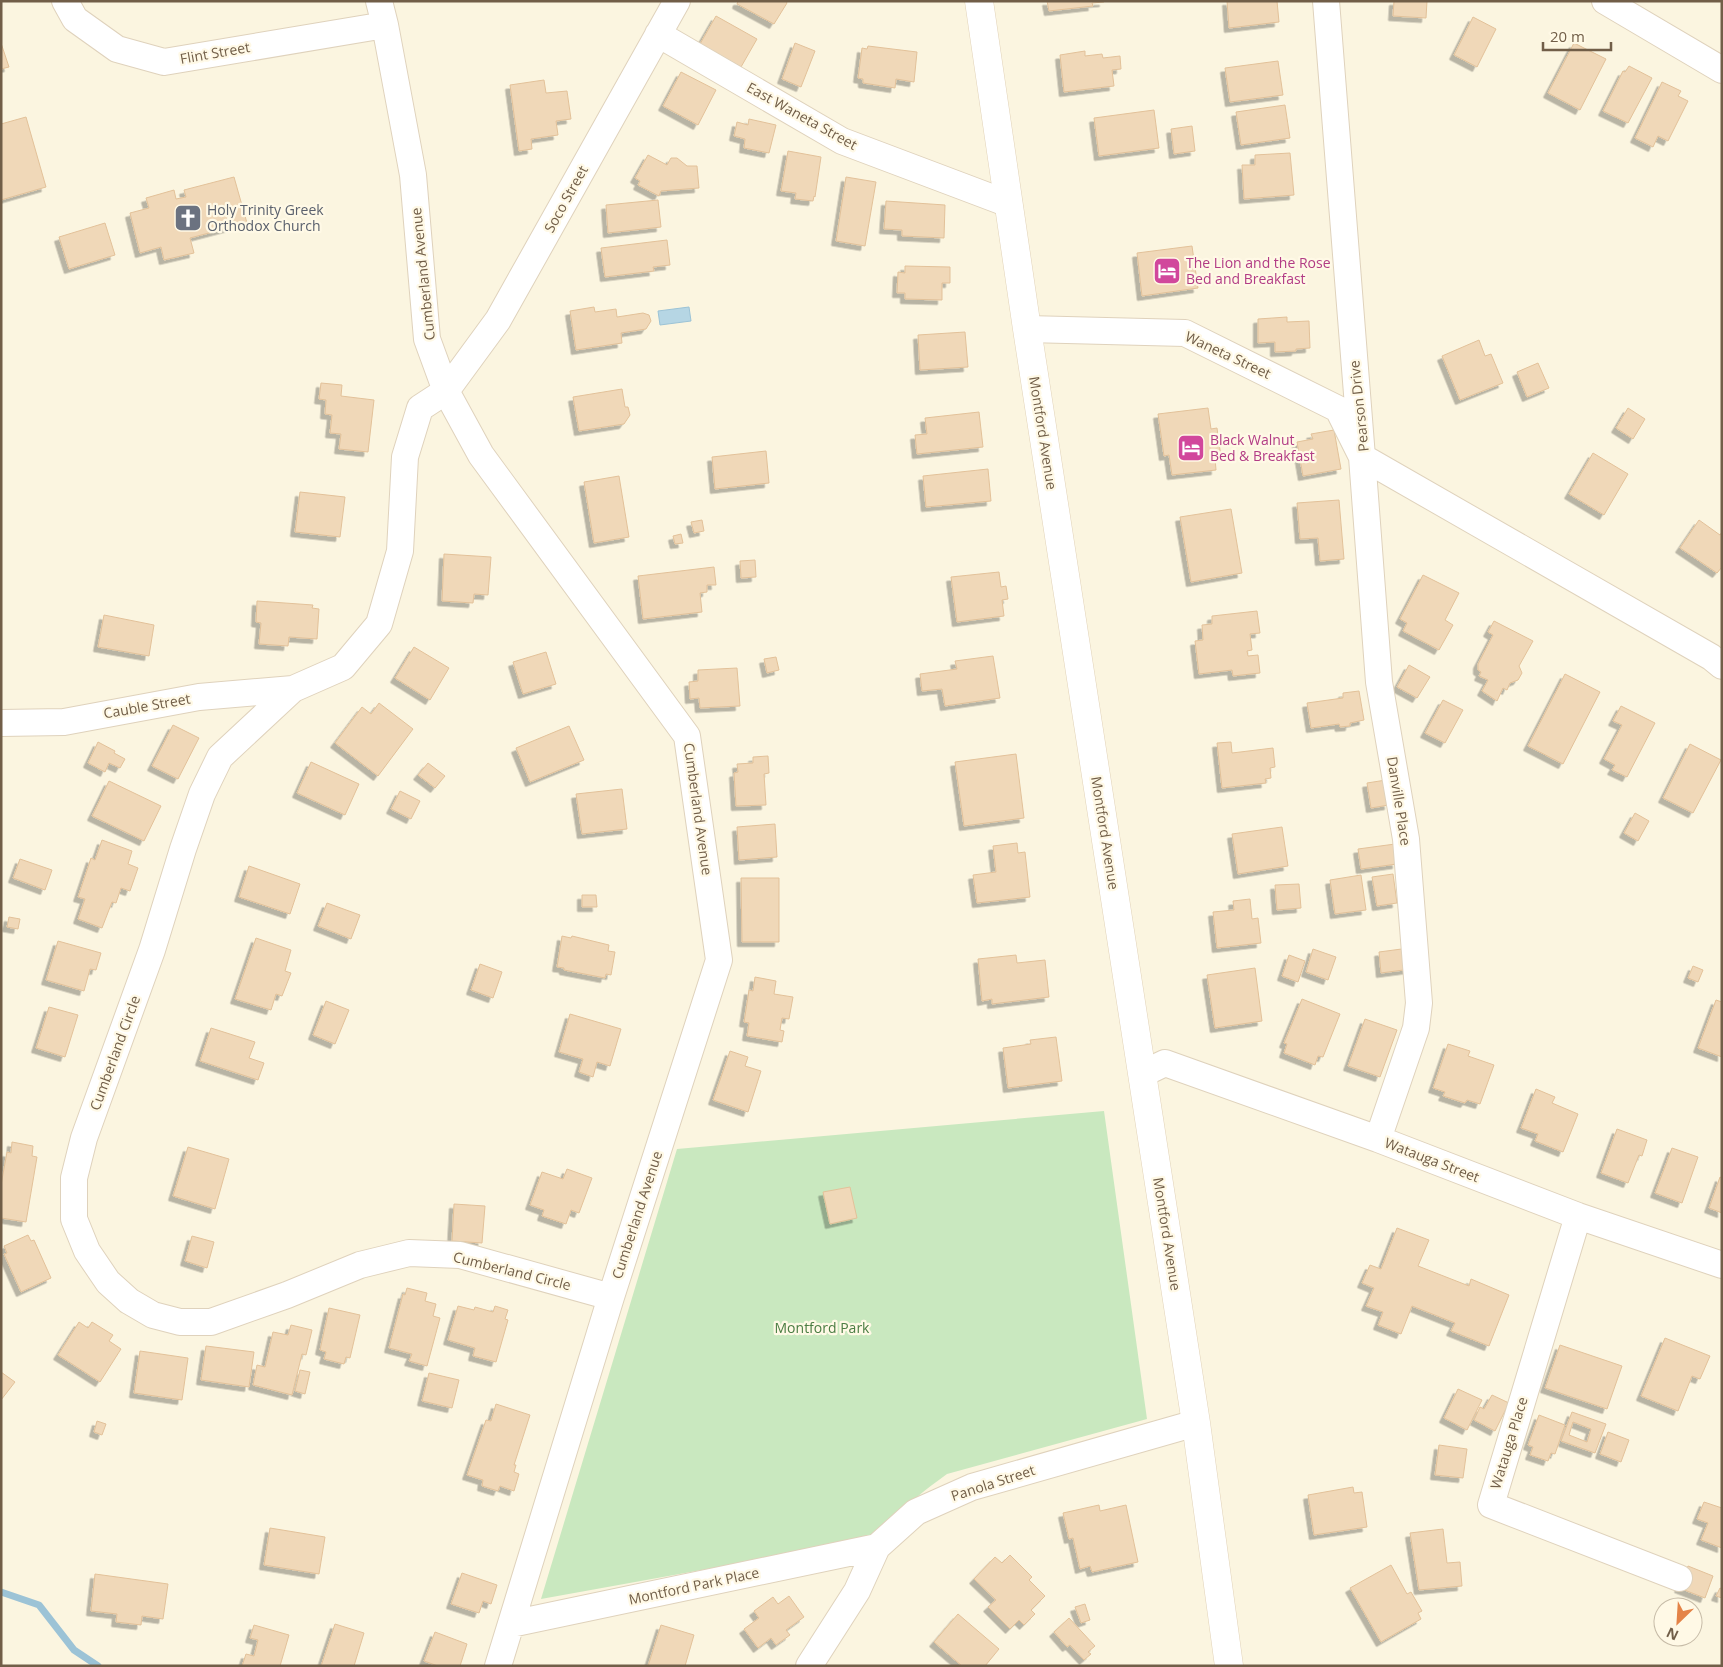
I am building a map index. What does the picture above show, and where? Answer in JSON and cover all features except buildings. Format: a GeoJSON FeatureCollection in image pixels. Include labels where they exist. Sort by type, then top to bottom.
{"type":"FeatureCollection","features":[{"type":"Feature","properties":{"kind":"street","name":"Flint Street"},"geometry":{"type":"LineString","coordinates":[[65,1],[75,19],[117,49],[164,62],[382,13]]}},
{"type":"Feature","properties":{"kind":"street","name":"Soco Street"},"geometry":{"type":"LineString","coordinates":[[446,391],[498,320],[676,1]]}},
{"type":"Feature","properties":{"kind":"street","name":"Montford Avenue"},"geometry":{"type":"LineString","coordinates":[[979,1],[1027,329],[1196,1423],[1229,1666]]}},
{"type":"Feature","properties":{"kind":"street","name":"Pearson Drive"},"geometry":{"type":"LineString","coordinates":[[1326,1],[1362,457],[1703,652],[1722,666]]}},
{"type":"Feature","properties":{"kind":"street"},"geometry":{"type":"LineString","coordinates":[[1605,1],[1722,70]]}},
{"type":"Feature","properties":{"kind":"street","name":"Cumberland Avenue"},"geometry":{"type":"LineString","coordinates":[[382,13],[413,175],[427,339],[446,391],[481,455],[687,736],[719,960],[611,1297],[498,1666]]}},
{"type":"Feature","properties":{"kind":"street","name":"East Waneta Street"},"geometry":{"type":"LineString","coordinates":[[658,34],[842,141],[1009,204]]}},
{"type":"Feature","properties":{"kind":"street","name":"Waneta Street"},"geometry":{"type":"LineString","coordinates":[[1027,329],[1185,333],[1338,409],[1362,457]]}},
{"type":"Feature","properties":{"kind":"street","name":"Cumberland Circle"},"geometry":{"type":"LineString","coordinates":[[446,391],[420,408],[405,457],[400,552],[379,624],[343,668],[293,689],[220,757],[202,794],[152,950],[84,1138],[74,1178],[74,1218],[87,1252],[108,1282],[129,1301],[154,1315],[180,1322],[211,1322],[287,1295],[360,1265],[409,1253],[460,1255],[611,1297]]}},
{"type":"Feature","properties":{"kind":"street","name":"Danville Place"},"geometry":{"type":"LineString","coordinates":[[1362,457],[1379,682],[1406,838],[1419,1003],[1416,1028],[1378,1139]]}},
{"type":"Feature","properties":{"kind":"street","name":"Cauble Street"},"geometry":{"type":"LineString","coordinates":[[1,723],[64,722],[199,697],[293,689]]}},
{"type":"Feature","properties":{"kind":"street","name":"Watauga Street"},"geometry":{"type":"LineString","coordinates":[[1142,1074],[1164,1063],[1378,1139],[1578,1216],[1722,1266]]}},
{"type":"Feature","properties":{"kind":"street","name":"Watauga Place"},"geometry":{"type":"LineString","coordinates":[[1578,1216],[1491,1505],[1679,1578]]}},
{"type":"Feature","properties":{"kind":"street","name":"Panola Street"},"geometry":{"type":"LineString","coordinates":[[810,1666],[857,1591],[877,1547],[916,1512],[972,1487],[1196,1423]]}},
{"type":"Feature","properties":{"kind":"street","name":"Montford Park Place"},"geometry":{"type":"LineString","coordinates":[[512,1624],[877,1547]]}},
{"type":"Feature","properties":{"kind":"green space","name":"Montford Park"},"geometry":{"type":"Polygon","coordinates":[[[1104,1111],[1147,1419],[947,1474],[908,1505],[873,1539],[541,1599],[677,1149],[1104,1111]]]}},
{"type":"Feature","properties":{"kind":"water"},"geometry":{"type":"Polygon","coordinates":[[[689,307],[691,321],[660,325],[658,311],[689,307]]]}},
{"type":"Feature","properties":{"kind":"waterway"},"geometry":{"type":"LineString","coordinates":[[1,1592],[39,1605],[74,1650],[98,1666]]}},
{"type":"Feature","properties":{"kind":"place","name":"Holy Trinity Greek Orthodox Church"},"geometry":{"type":"Point","coordinates":[188,218]}},
{"type":"Feature","properties":{"kind":"place","name":"The Lion and the Rose Bed and Breakfast"},"geometry":{"type":"Point","coordinates":[1167,271]}},
{"type":"Feature","properties":{"kind":"place","name":"Black Walnut Bed & Breakfast"},"geometry":{"type":"Point","coordinates":[1191,448]}}]}
